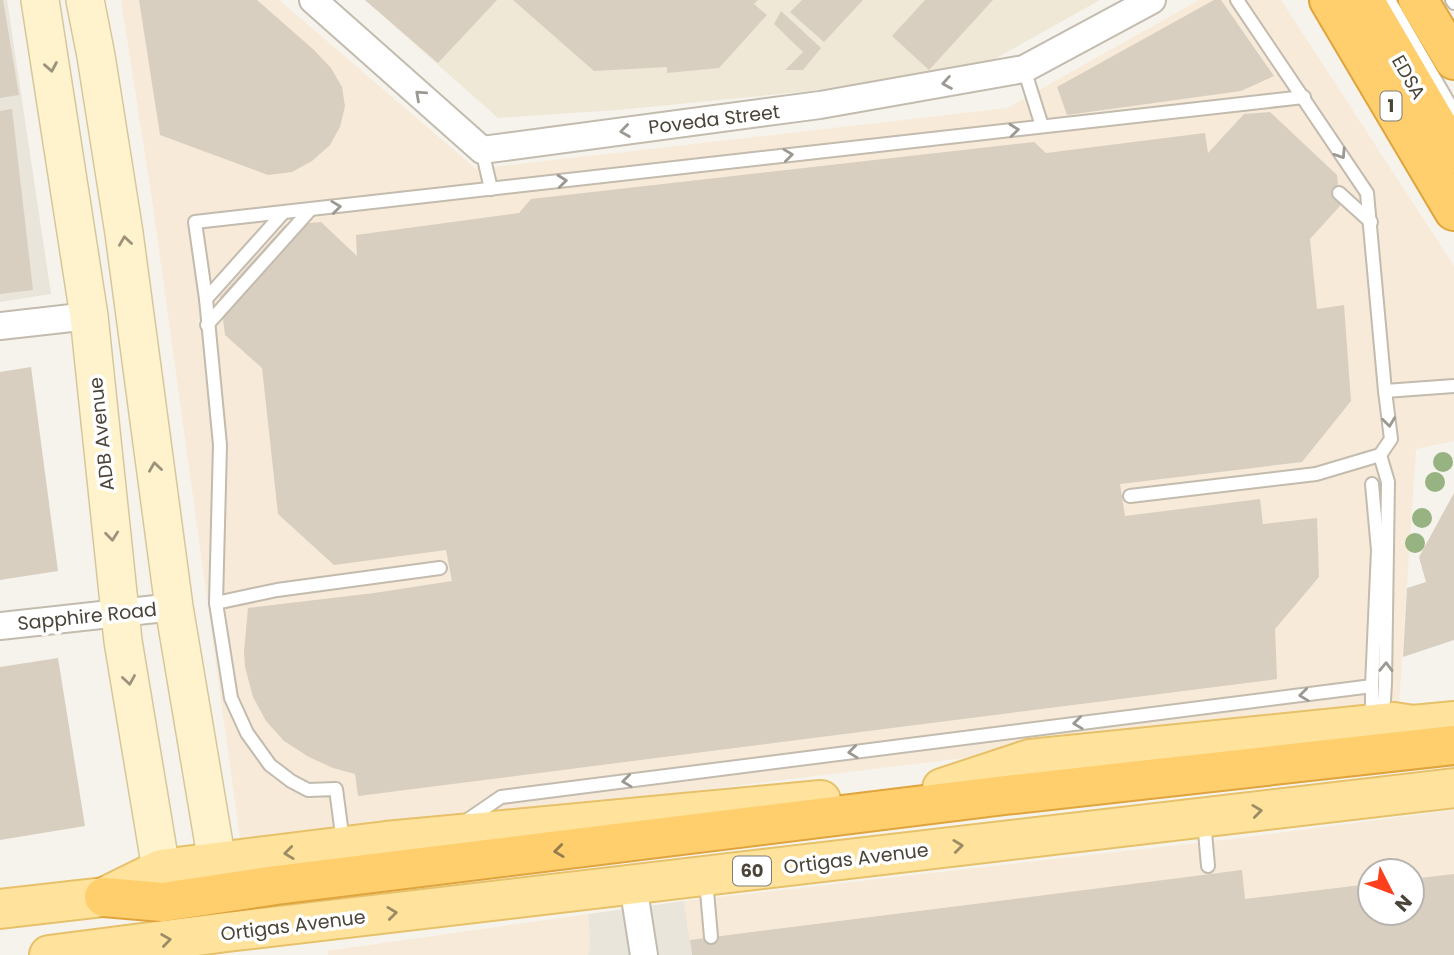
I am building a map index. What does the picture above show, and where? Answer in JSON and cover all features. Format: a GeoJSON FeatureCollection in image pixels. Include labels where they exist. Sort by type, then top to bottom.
{"type":"FeatureCollection","features":[{"type":"Feature","properties":{"kind":"highway","name":"1"},"geometry":{"type":"LineString","coordinates":[[1329,0],[1454,211]]}},
{"type":"Feature","properties":{"kind":"highway","name":"EDSA"},"geometry":{"type":"LineString","coordinates":[[1364,0],[1454,154]]}},
{"type":"Feature","properties":{"kind":"highway"},"geometry":{"type":"LineString","coordinates":[[1418,0],[1454,60]]}},
{"type":"Feature","properties":{"kind":"highway"},"geometry":{"type":"LineString","coordinates":[[104,897],[163,902],[992,797],[1454,745]]}},
{"type":"Feature","properties":{"kind":"main road"},"geometry":{"type":"LineString","coordinates":[[0,909],[104,897],[161,869],[344,846],[942,788],[1387,727],[1454,721]]}},
{"type":"Feature","properties":{"kind":"main road","name":"Ortigas Avenue"},"geometry":{"type":"LineString","coordinates":[[50,955],[100,952],[227,932],[1454,788]]}},
{"type":"Feature","properties":{"kind":"street","name":"ADB Avenue"},"geometry":{"type":"LineString","coordinates":[[40,0],[89,316],[119,613],[161,869]]}},
{"type":"Feature","properties":{"kind":"street"},"geometry":{"type":"LineString","coordinates":[[85,0],[124,233],[174,607],[217,862]]}},
{"type":"Feature","properties":{"kind":"street"},"geometry":{"type":"LineString","coordinates":[[313,0],[482,150]]}},
{"type":"Feature","properties":{"kind":"street","name":"Poveda Street"},"geometry":{"type":"LineString","coordinates":[[482,150],[820,105],[1024,69],[1152,0]]}},
{"type":"Feature","properties":{"kind":"street"},"geometry":{"type":"LineString","coordinates":[[0,326],[89,316]]}},
{"type":"Feature","properties":{"kind":"street","name":"Sapphire Road"},"geometry":{"type":"LineString","coordinates":[[0,626],[174,607]]}},
{"type":"Feature","properties":{"kind":"street"},"geometry":{"type":"LineString","coordinates":[[633,885],[643,955]]}},
{"type":"Feature","properties":{"kind":"lane"},"geometry":{"type":"LineString","coordinates":[[1130,496],[1316,474],[1380,454],[1391,439],[1367,193],[1237,0]]}},
{"type":"Feature","properties":{"kind":"lane"},"geometry":{"type":"LineString","coordinates":[[1389,0],[1454,112]]}},
{"type":"Feature","properties":{"kind":"lane"},"geometry":{"type":"LineString","coordinates":[[1024,69],[1042,126]]}},
{"type":"Feature","properties":{"kind":"lane"},"geometry":{"type":"LineString","coordinates":[[344,846],[336,789],[308,790],[270,765],[247,733],[231,698],[216,603],[220,445],[206,299],[195,222],[1304,97]]}},
{"type":"Feature","properties":{"kind":"lane"},"geometry":{"type":"LineString","coordinates":[[482,150],[491,188]]}},
{"type":"Feature","properties":{"kind":"lane"},"geometry":{"type":"LineString","coordinates":[[1339,193],[1371,222]]}},
{"type":"Feature","properties":{"kind":"lane"},"geometry":{"type":"LineString","coordinates":[[207,325],[310,210]]}},
{"type":"Feature","properties":{"kind":"lane"},"geometry":{"type":"LineString","coordinates":[[206,299],[283,213]]}},
{"type":"Feature","properties":{"kind":"lane"},"geometry":{"type":"LineString","coordinates":[[1385,391],[1454,386]]}},
{"type":"Feature","properties":{"kind":"lane"},"geometry":{"type":"LineString","coordinates":[[1380,454],[1388,482],[1385,682],[1387,727]]}},
{"type":"Feature","properties":{"kind":"lane"},"geometry":{"type":"LineString","coordinates":[[1372,484],[1378,550],[1372,686],[1387,727]]}},
{"type":"Feature","properties":{"kind":"lane"},"geometry":{"type":"LineString","coordinates":[[216,603],[277,590],[440,568]]}},
{"type":"Feature","properties":{"kind":"lane"},"geometry":{"type":"LineString","coordinates":[[447,836],[500,797],[1372,686]]}},
{"type":"Feature","properties":{"kind":"lane"},"geometry":{"type":"LineString","coordinates":[[1053,779],[1063,782],[1454,738]]}},
{"type":"Feature","properties":{"kind":"lane"},"geometry":{"type":"LineString","coordinates":[[1204,817],[1208,866]]}},
{"type":"Feature","properties":{"kind":"lane"},"geometry":{"type":"LineString","coordinates":[[705,876],[711,937]]}},
{"type":"Feature","properties":{"kind":"shaded area"},"geometry":{"type":"Polygon","coordinates":[[[0,0],[7,0],[51,294],[0,302],[0,0]]]}},
{"type":"Feature","properties":{"kind":"shaded area"},"geometry":{"type":"Polygon","coordinates":[[[121,0],[279,0],[476,169],[1007,108],[1199,0],[1281,0],[1454,266],[1454,441],[1416,449],[1399,705],[241,846],[153,206],[121,0]]]}},
{"type":"Feature","properties":{"kind":"shaded area"},"geometry":{"type":"Polygon","coordinates":[[[365,0],[1100,0],[991,61],[811,91],[618,110],[498,118],[365,0]]]}},
{"type":"Feature","properties":{"kind":"shaded area"},"geometry":{"type":"Polygon","coordinates":[[[1454,810],[1454,955],[692,955],[684,901],[1231,839],[1454,810]]]}},
{"type":"Feature","properties":{"kind":"shaded area"},"geometry":{"type":"Polygon","coordinates":[[[684,901],[692,955],[588,955],[588,914],[684,901]]]}},
{"type":"Feature","properties":{"kind":"shaded area"},"geometry":{"type":"Polygon","coordinates":[[[588,914],[588,955],[328,955],[327,951],[588,914]]]}},
{"type":"Feature","properties":{"kind":"building"},"geometry":{"type":"Polygon","coordinates":[[[0,0],[3,0],[19,95],[0,98],[0,0]]]}},
{"type":"Feature","properties":{"kind":"building"},"geometry":{"type":"Polygon","coordinates":[[[139,0],[257,0],[314,50],[331,68],[342,87],[345,106],[340,127],[330,145],[312,161],[292,172],[268,175],[160,135],[139,0]]]}},
{"type":"Feature","properties":{"kind":"building"},"geometry":{"type":"Polygon","coordinates":[[[365,0],[497,0],[438,63],[365,0]]]}},
{"type":"Feature","properties":{"kind":"building"},"geometry":{"type":"Polygon","coordinates":[[[513,0],[758,0],[754,4],[767,15],[719,68],[667,73],[667,67],[594,71],[513,0]]]}},
{"type":"Feature","properties":{"kind":"building"},"geometry":{"type":"Polygon","coordinates":[[[802,0],[863,0],[824,42],[790,12],[802,0]]]}},
{"type":"Feature","properties":{"kind":"building"},"geometry":{"type":"Polygon","coordinates":[[[925,0],[993,0],[929,70],[892,36],[925,0]]]}},
{"type":"Feature","properties":{"kind":"building"},"geometry":{"type":"Polygon","coordinates":[[[1214,0],[1221,0],[1274,76],[1241,91],[1067,115],[1057,87],[1214,0]]]}},
{"type":"Feature","properties":{"kind":"building"},"geometry":{"type":"Polygon","coordinates":[[[781,11],[821,48],[803,70],[785,70],[803,52],[774,24],[781,11]]]}},
{"type":"Feature","properties":{"kind":"building"},"geometry":{"type":"Polygon","coordinates":[[[12,109],[33,290],[0,294],[0,111],[12,109]]]}},
{"type":"Feature","properties":{"kind":"building"},"geometry":{"type":"Polygon","coordinates":[[[1270,112],[1337,175],[1340,206],[1310,239],[1317,309],[1344,305],[1351,401],[1302,462],[1120,484],[1125,516],[1260,499],[1263,524],[1317,518],[1319,577],[1275,629],[1277,679],[358,796],[355,774],[309,757],[284,741],[266,721],[253,697],[245,667],[248,608],[452,581],[446,550],[334,565],[278,514],[262,368],[225,335],[220,297],[285,225],[321,222],[357,256],[356,235],[519,213],[531,199],[1034,142],[1046,153],[1205,133],[1208,153],[1244,114],[1270,112]]]}},
{"type":"Feature","properties":{"kind":"building"},"geometry":{"type":"Polygon","coordinates":[[[31,367],[58,571],[0,580],[0,372],[31,367]]]}},
{"type":"Feature","properties":{"kind":"building"},"geometry":{"type":"Polygon","coordinates":[[[1454,493],[1454,640],[1403,657],[1407,588],[1426,582],[1419,557],[1454,493]]]}},
{"type":"Feature","properties":{"kind":"building"},"geometry":{"type":"Polygon","coordinates":[[[58,658],[85,826],[0,840],[0,667],[58,658]]]}},
{"type":"Feature","properties":{"kind":"building"},"geometry":{"type":"Polygon","coordinates":[[[1242,870],[1245,899],[1356,886],[1356,927],[1426,927],[1426,877],[1454,874],[1454,955],[692,955],[690,940],[1242,870]]]}}]}
